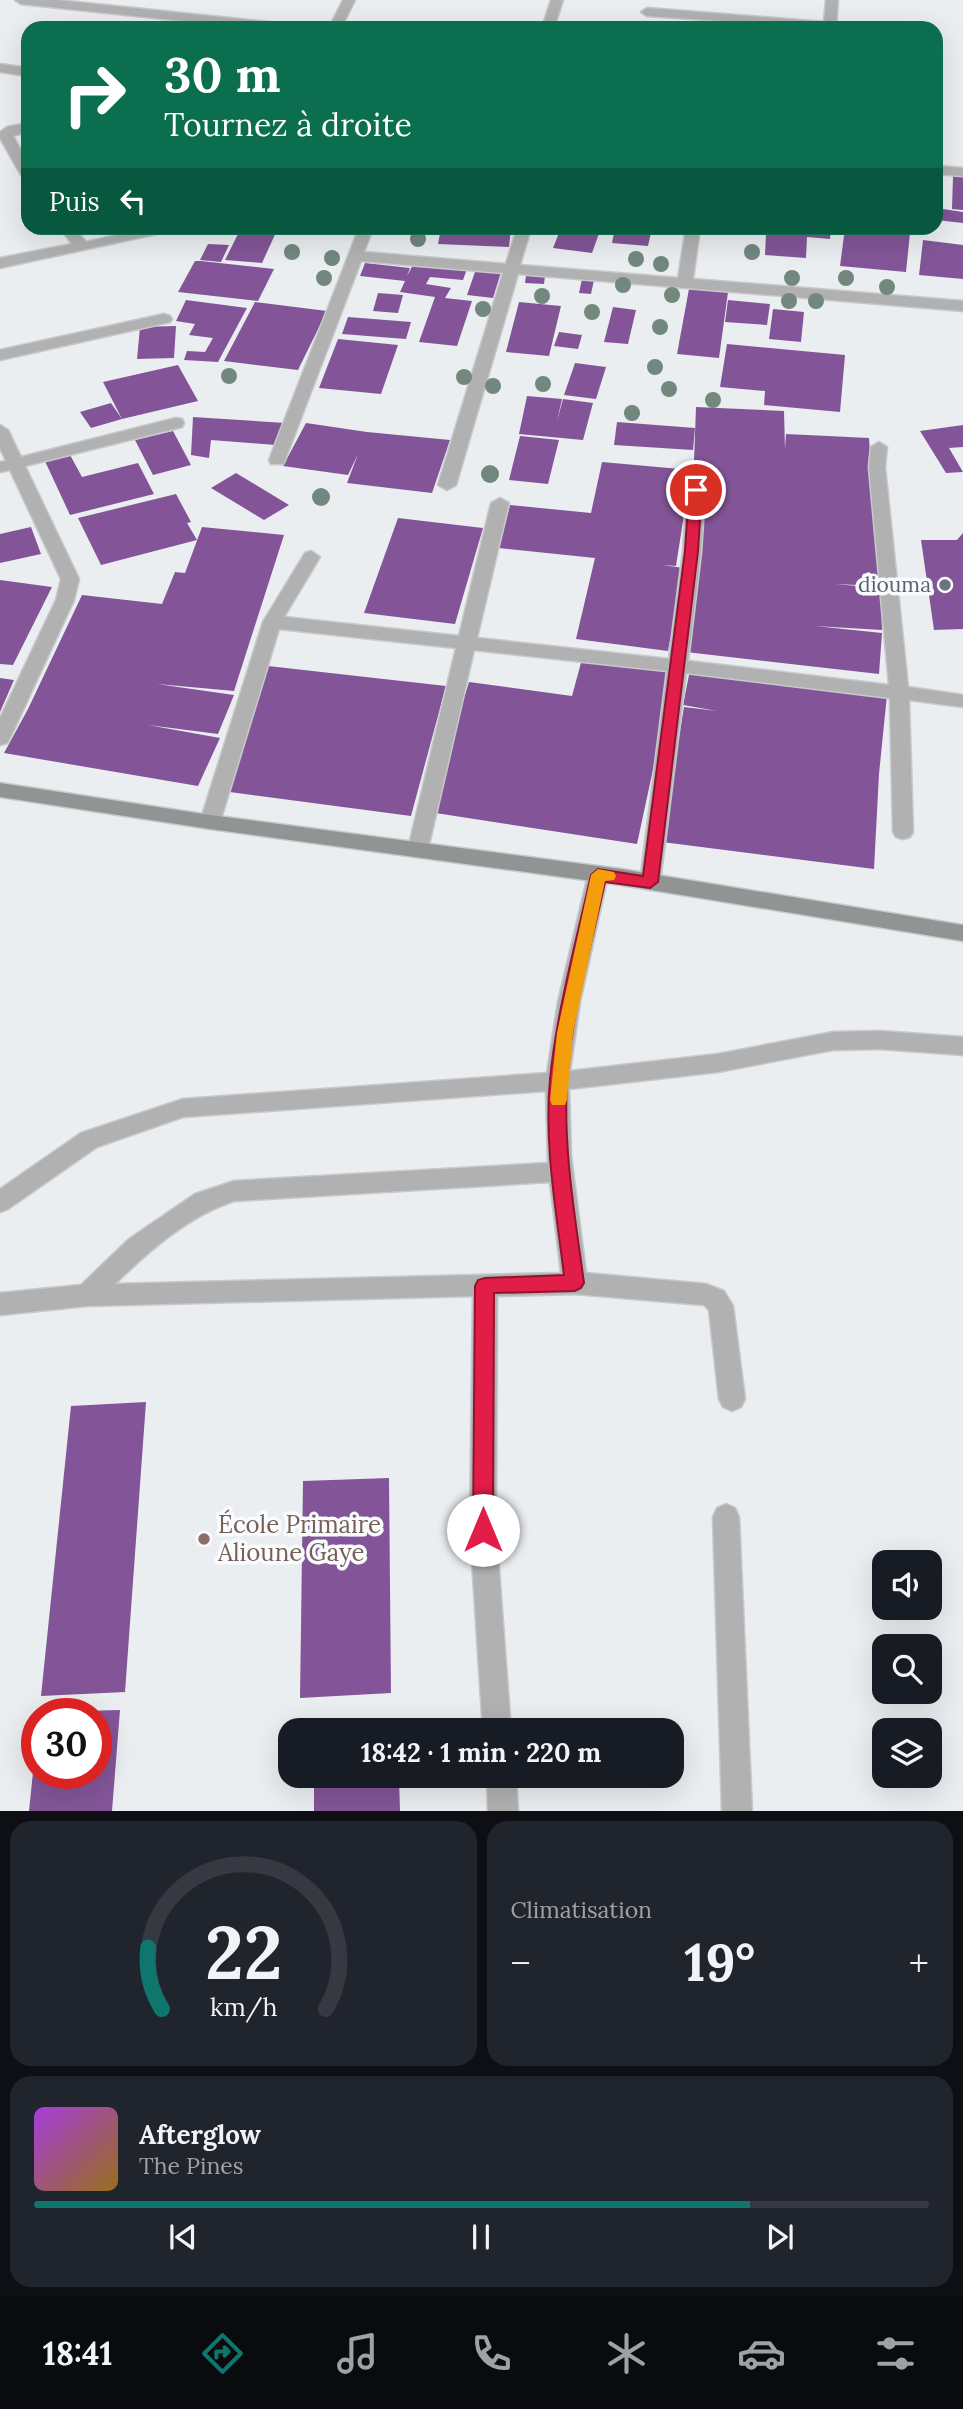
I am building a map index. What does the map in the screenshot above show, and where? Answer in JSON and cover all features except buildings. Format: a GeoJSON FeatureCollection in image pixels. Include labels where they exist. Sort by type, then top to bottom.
{"type":"FeatureCollection","features":[{"type":"Feature","properties":{"kind":"street"},"geometry":{"type":"LineString","coordinates":[[21,0],[121,16],[190,21]]}},
{"type":"Feature","properties":{"kind":"street"},"geometry":{"type":"LineString","coordinates":[[121,16],[134,0]]}},
{"type":"Feature","properties":{"kind":"street"},"geometry":{"type":"LineString","coordinates":[[338,21],[349,0]]}},
{"type":"Feature","properties":{"kind":"street"},"geometry":{"type":"LineString","coordinates":[[550,21],[557,0]]}},
{"type":"Feature","properties":{"kind":"street"},"geometry":{"type":"LineString","coordinates":[[830,21],[832,0]]}},
{"type":"Feature","properties":{"kind":"street"},"geometry":{"type":"LineString","coordinates":[[649,6],[778,21]]}},
{"type":"Feature","properties":{"kind":"street"},"geometry":{"type":"LineString","coordinates":[[0,68],[21,71]]}},
{"type":"Feature","properties":{"kind":"street"},"geometry":{"type":"LineString","coordinates":[[21,128],[5,135],[21,162]]}},
{"type":"Feature","properties":{"kind":"street"},"geometry":{"type":"LineString","coordinates":[[943,171],[963,172]]}},
{"type":"Feature","properties":{"kind":"street"},"geometry":{"type":"LineString","coordinates":[[73,235],[82,247]]}},
{"type":"Feature","properties":{"kind":"street"},"geometry":{"type":"LineString","coordinates":[[0,263],[134,235]]}},
{"type":"Feature","properties":{"kind":"street"},"geometry":{"type":"LineString","coordinates":[[276,460],[363,235]]}},
{"type":"Feature","properties":{"kind":"street"},"geometry":{"type":"LineString","coordinates":[[447,485],[522,235]]}},
{"type":"Feature","properties":{"kind":"street"},"geometry":{"type":"LineString","coordinates":[[685,284],[692,235]]}},
{"type":"Feature","properties":{"kind":"street"},"geometry":{"type":"LineString","coordinates":[[355,256],[963,306]]}},
{"type":"Feature","properties":{"kind":"street"},"geometry":{"type":"LineString","coordinates":[[0,355],[164,319]]}},
{"type":"Feature","properties":{"kind":"street"},"geometry":{"type":"LineString","coordinates":[[7,466],[176,423]]}},
{"type":"Feature","properties":{"kind":"street"},"geometry":{"type":"LineString","coordinates":[[0,430],[7,466],[70,579],[65,600],[0,738]]}},
{"type":"Feature","properties":{"kind":"street"},"geometry":{"type":"LineString","coordinates":[[879,447],[877,467],[899,695],[903,832]]}},
{"type":"Feature","properties":{"kind":"street"},"geometry":{"type":"LineString","coordinates":[[650,882],[678,667],[696,490]]}},
{"type":"Feature","properties":{"kind":"street"},"geometry":{"type":"LineString","coordinates":[[418,849],[500,503]]}},
{"type":"Feature","properties":{"kind":"street"},"geometry":{"type":"LineString","coordinates":[[210,822],[272,622],[312,557]]}},
{"type":"Feature","properties":{"kind":"street"},"geometry":{"type":"LineString","coordinates":[[272,622],[796,679],[899,695],[963,701]]}},
{"type":"Feature","properties":{"kind":"street"},"geometry":{"type":"LineString","coordinates":[[0,790],[210,822],[650,882],[963,933]]}},
{"type":"Feature","properties":{"kind":"street"},"geometry":{"type":"LineString","coordinates":[[575,1283],[559,1172],[558,1081],[567,1021],[598,875]]}},
{"type":"Feature","properties":{"kind":"street"},"geometry":{"type":"LineString","coordinates":[[0,1202],[89,1140],[183,1108],[558,1081],[718,1063],[832,1041],[880,1040],[963,1046]]}},
{"type":"Feature","properties":{"kind":"street"},"geometry":{"type":"LineString","coordinates":[[87,1295],[138,1246],[203,1201],[234,1191],[559,1172]]}},
{"type":"Feature","properties":{"kind":"street"},"geometry":{"type":"LineString","coordinates":[[0,1304],[87,1295],[575,1283],[706,1295],[715,1298],[721,1306],[732,1399]]}},
{"type":"Feature","properties":{"kind":"street"},"geometry":{"type":"LineString","coordinates":[[485,1286],[483,1530],[496,1718]]}},
{"type":"Feature","properties":{"kind":"street"},"geometry":{"type":"LineString","coordinates":[[726,1517],[737,1811]]}},
{"type":"Feature","properties":{"kind":"street"},"geometry":{"type":"LineString","coordinates":[[502,1788],[503,1811]]}},
{"type":"Feature","properties":{"kind":"slow traffic"},"geometry":{"type":"LineString","coordinates":[[559,1100],[558,1081],[565,1033],[598,875],[609,876]]}},
{"type":"Feature","properties":{"kind":"place","name":"diouma"},"geometry":{"type":"Point","coordinates":[945,585]}},
{"type":"Feature","properties":{"kind":"place","name":"École Primaire Alioune Gaye"},"geometry":{"type":"Point","coordinates":[204,1539]}},
{"type":"Feature","properties":{"kind":"route"},"geometry":{"type":"LineString","coordinates":[[483,1530],[485,1286],[575,1283],[559,1172],[558,1081],[565,1033],[598,875],[650,882],[692,551],[696,490]]}}]}
